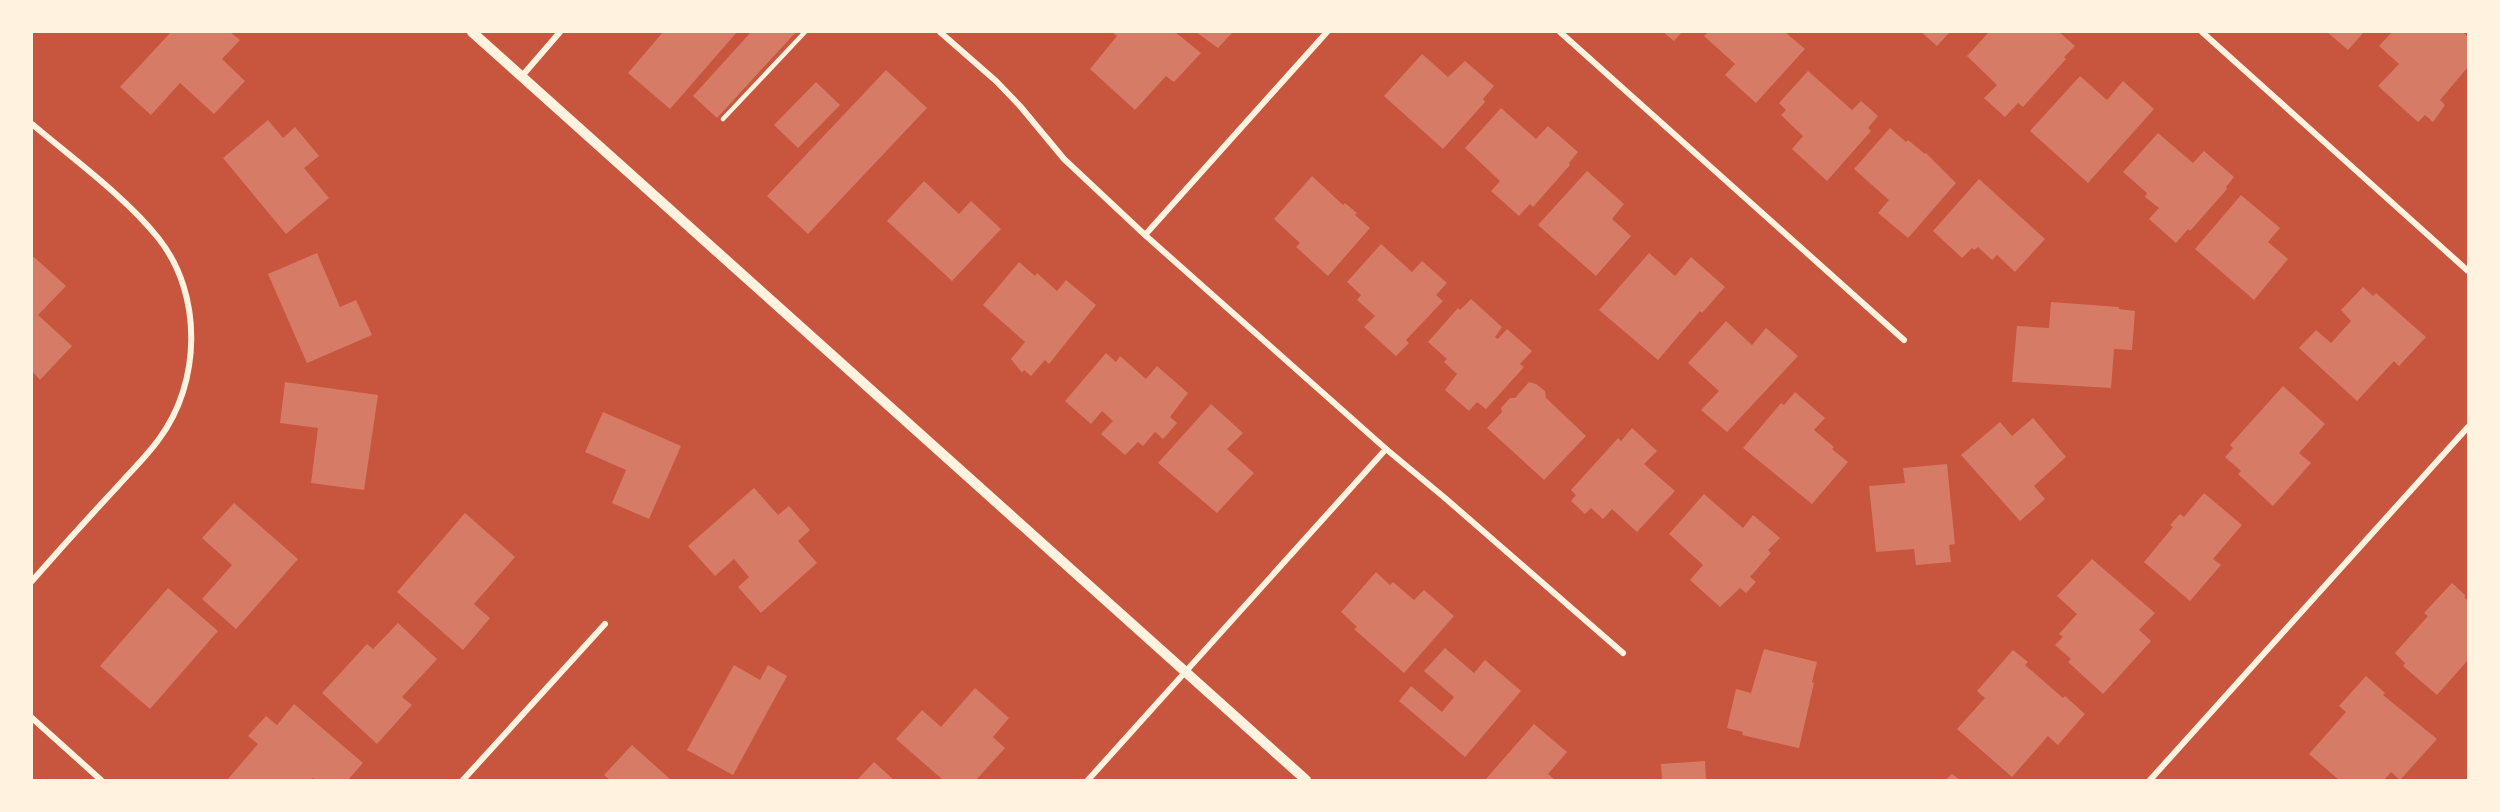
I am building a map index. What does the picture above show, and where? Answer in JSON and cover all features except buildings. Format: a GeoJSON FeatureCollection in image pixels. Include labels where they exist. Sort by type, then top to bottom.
{"type":"FeatureCollection","features":[{"type":"Feature","properties":{"kind":"street"},"geometry":{"type":"LineString","coordinates":[[472,32],[1306,780]]}},
{"type":"Feature","properties":{"kind":"street"},"geometry":{"type":"LineString","coordinates":[[522,76],[560,32]]}},
{"type":"Feature","properties":{"kind":"street"},"geometry":{"type":"LineString","coordinates":[[940,32],[996,81],[1064,159],[1145,235],[1386,450],[1445,498],[1623,653]]}},
{"type":"Feature","properties":{"kind":"street"},"geometry":{"type":"LineString","coordinates":[[1145,235],[1327,32]]}},
{"type":"Feature","properties":{"kind":"street"},"geometry":{"type":"LineString","coordinates":[[1560,32],[1904,340]]}},
{"type":"Feature","properties":{"kind":"street"},"geometry":{"type":"LineString","coordinates":[[2202,32],[2469,271]]}},
{"type":"Feature","properties":{"kind":"street"},"geometry":{"type":"LineString","coordinates":[[32,124],[137,214],[160,241],[182,280],[190,314],[191,357],[181,400],[160,439],[32,581]]}},
{"type":"Feature","properties":{"kind":"street"},"geometry":{"type":"LineString","coordinates":[[2150,780],[2469,427]]}},
{"type":"Feature","properties":{"kind":"street"},"geometry":{"type":"LineString","coordinates":[[1088,780],[1386,450]]}},
{"type":"Feature","properties":{"kind":"street"},"geometry":{"type":"LineString","coordinates":[[463,780],[605,624]]}},
{"type":"Feature","properties":{"kind":"street"},"geometry":{"type":"LineString","coordinates":[[32,718],[100,780]]}},
{"type":"Feature","properties":{"kind":"lane"},"geometry":{"type":"LineString","coordinates":[[723,119],[805,32]]}}]}
